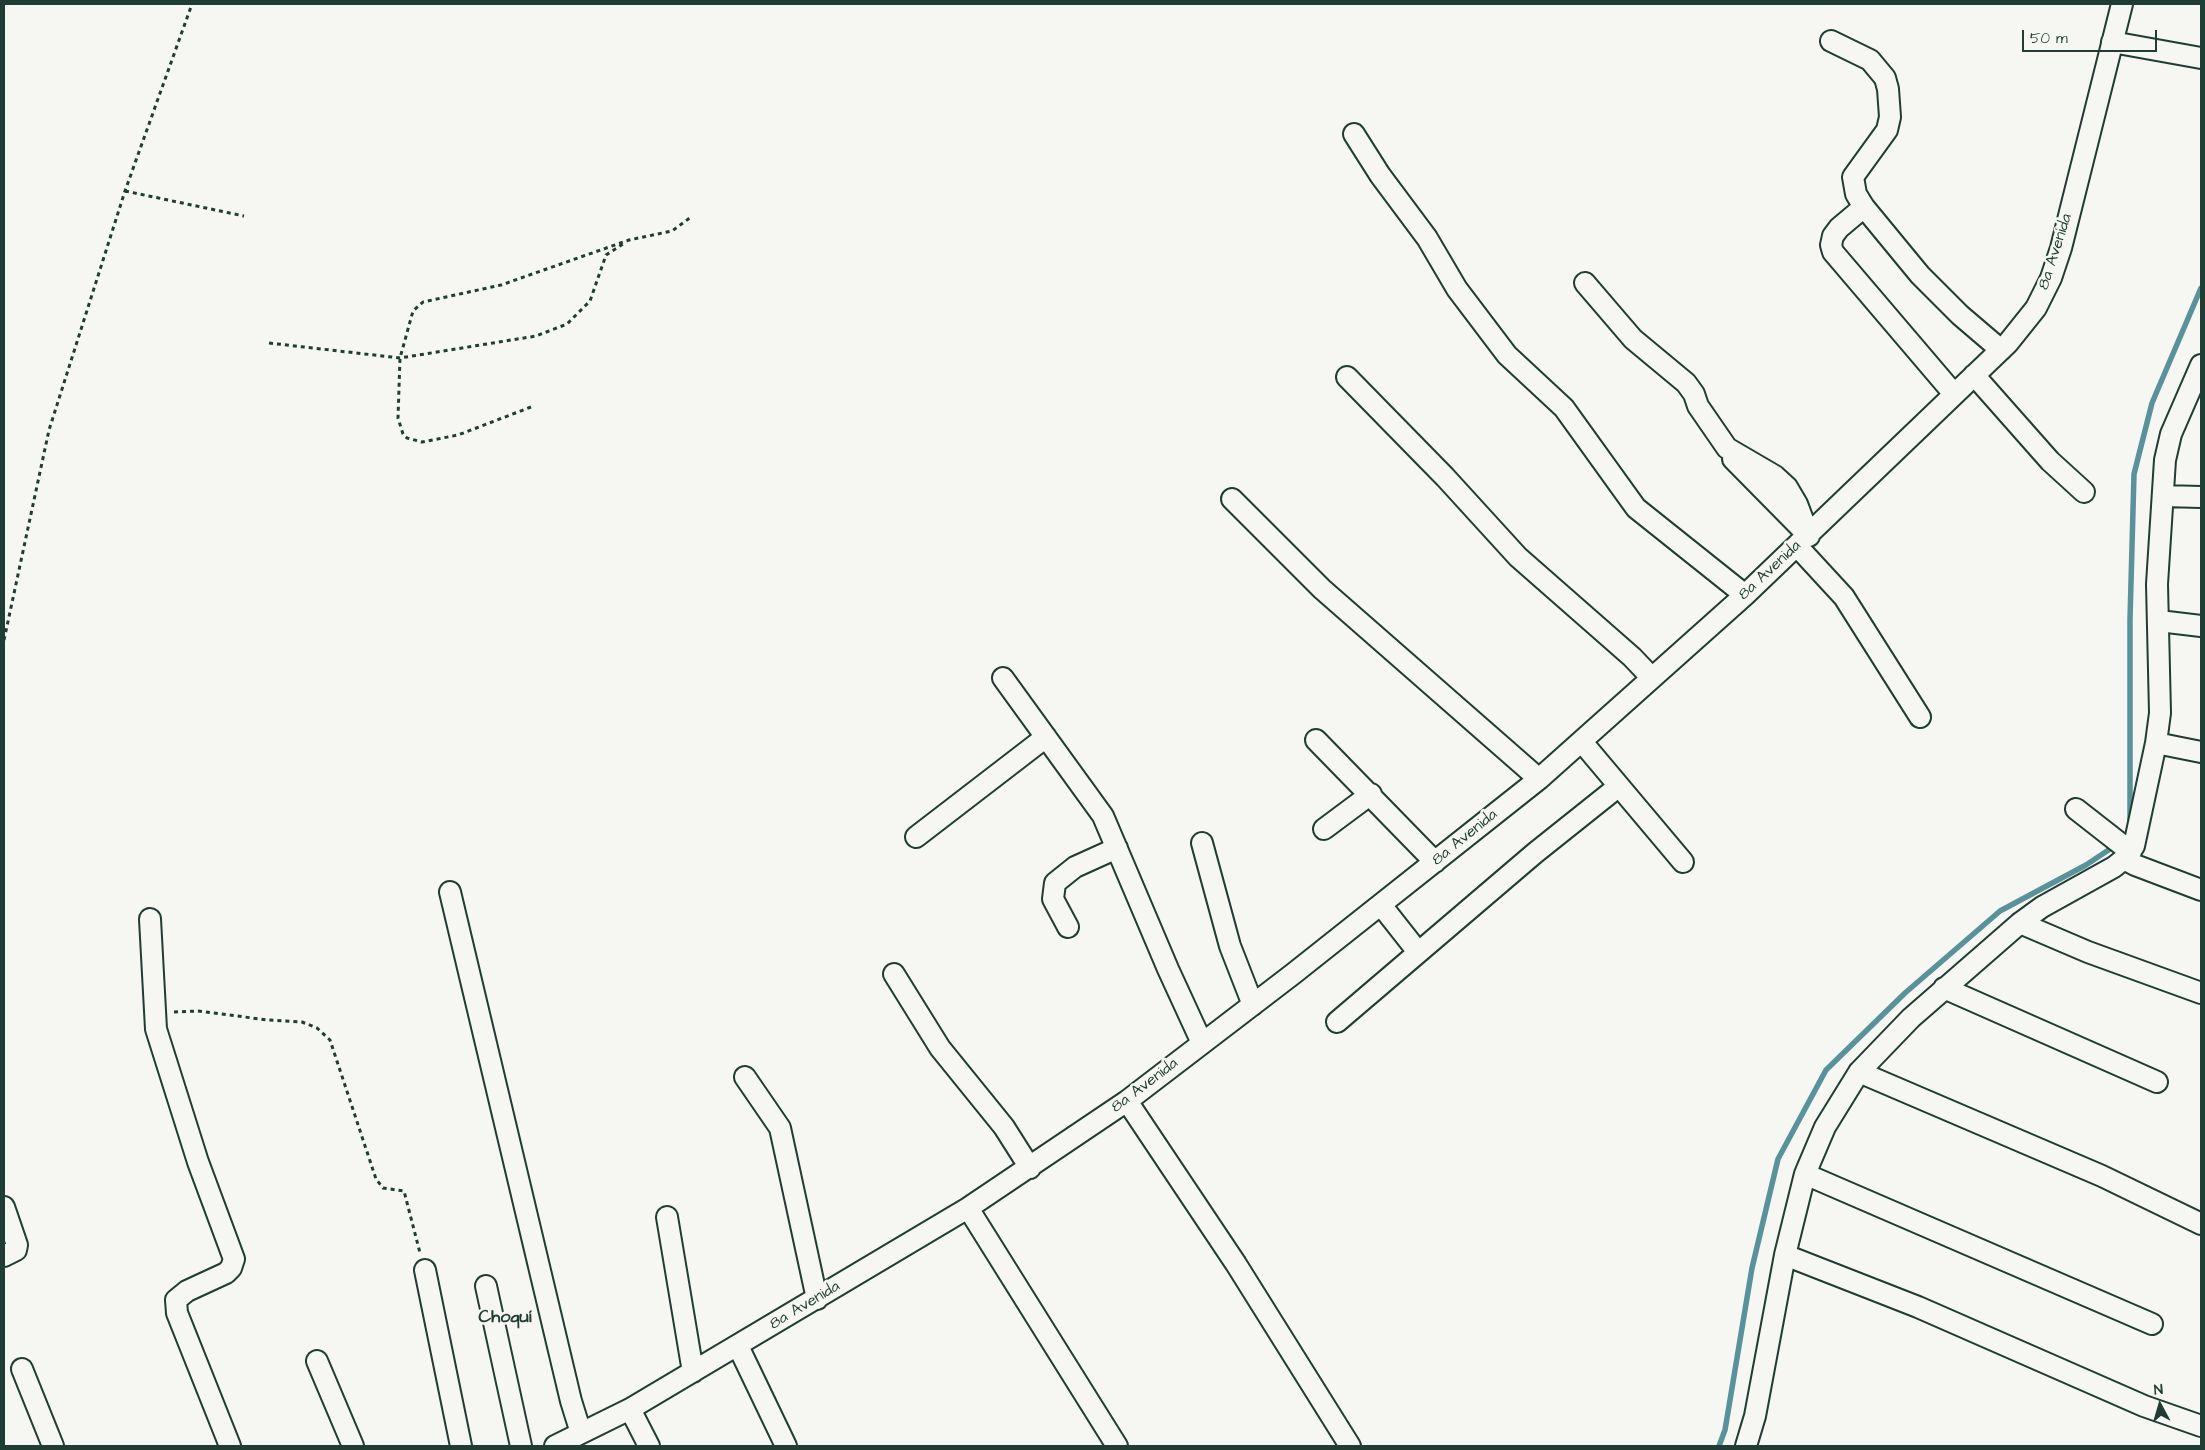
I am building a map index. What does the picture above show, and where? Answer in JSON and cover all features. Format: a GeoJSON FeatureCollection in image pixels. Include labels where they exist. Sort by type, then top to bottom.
{"type":"FeatureCollection","features":[{"type":"Feature","properties":{"kind":"street","name":"8a Avenida"},"geometry":{"type":"LineString","coordinates":[[555,1446],[630,1409],[968,1208],[1127,1101],[1381,905],[1538,780],[1803,541],[2001,350],[2036,308],[2051,278],[2061,248],[2122,4]]}},
{"type":"Feature","properties":{"kind":"street"},"geometry":{"type":"LineString","coordinates":[[1831,41],[1870,60],[1885,78],[1888,89],[1890,118],[1887,130],[1853,177],[1856,194],[1864,207],[1920,275],[1960,315],[2001,350]]}},
{"type":"Feature","properties":{"kind":"street"},"geometry":{"type":"LineString","coordinates":[[2112,42],[2201,58]]}},
{"type":"Feature","properties":{"kind":"street"},"geometry":{"type":"LineString","coordinates":[[1354,134],[1380,175],[1428,238],[1457,289],[1507,355],[1564,408],[1636,508],[1744,595]]}},
{"type":"Feature","properties":{"kind":"street"},"geometry":{"type":"LineString","coordinates":[[1864,207],[1839,228],[1833,236],[1831,245],[1833,252],[1954,394]]}},
{"type":"Feature","properties":{"kind":"street"},"geometry":{"type":"LineString","coordinates":[[1585,283],[1633,339],[1686,383],[1694,394],[1700,423],[1704,431],[1803,541],[1844,597],[1920,717]]}},
{"type":"Feature","properties":{"kind":"street"},"geometry":{"type":"LineString","coordinates":[[1746,1446],[1755,1416],[1785,1255],[1805,1174],[1825,1127],[1859,1072],[1911,1018],[2020,923],[2042,907],[2094,879],[2127,853],[2136,840],[2156,743],[2160,713],[2158,564],[2165,460],[2171,434],[2201,365]]}},
{"type":"Feature","properties":{"kind":"street"},"geometry":{"type":"LineString","coordinates":[[1974,375],[2050,461],[2084,492]]}},
{"type":"Feature","properties":{"kind":"street"},"geometry":{"type":"LineString","coordinates":[[1347,376],[1445,477],[1518,557],[1632,657],[1652,678]]}},
{"type":"Feature","properties":{"kind":"street"},"geometry":{"type":"LineString","coordinates":[[2163,496],[2201,497]]}},
{"type":"Feature","properties":{"kind":"street"},"geometry":{"type":"LineString","coordinates":[[1232,499],[1328,594],[1538,780]]}},
{"type":"Feature","properties":{"kind":"street"},"geometry":{"type":"LineString","coordinates":[[2160,621],[2201,626]]}},
{"type":"Feature","properties":{"kind":"street"},"geometry":{"type":"LineString","coordinates":[[1003,678],[1103,816],[1168,969],[1202,1043]]}},
{"type":"Feature","properties":{"kind":"street"},"geometry":{"type":"LineString","coordinates":[[916,837],[1046,737]]}},
{"type":"Feature","properties":{"kind":"street"},"geometry":{"type":"LineString","coordinates":[[1316,740],[1371,794],[1435,862]]}},
{"type":"Feature","properties":{"kind":"street"},"geometry":{"type":"LineString","coordinates":[[1582,742],[1683,862]]}},
{"type":"Feature","properties":{"kind":"street"},"geometry":{"type":"LineString","coordinates":[[2156,743],[2201,752]]}},
{"type":"Feature","properties":{"kind":"street"},"geometry":{"type":"LineString","coordinates":[[1337,1022],[1535,853],[1619,786]]}},
{"type":"Feature","properties":{"kind":"street"},"geometry":{"type":"LineString","coordinates":[[1324,829],[1371,794]]}},
{"type":"Feature","properties":{"kind":"street"},"geometry":{"type":"LineString","coordinates":[[2076,809],[2105,831],[2127,853],[2135,866],[2201,890]]}},
{"type":"Feature","properties":{"kind":"street"},"geometry":{"type":"LineString","coordinates":[[1202,844],[1227,937],[1252,1005]]}},
{"type":"Feature","properties":{"kind":"street"},"geometry":{"type":"LineString","coordinates":[[1068,927],[1053,899],[1055,883],[1075,867],[1117,848]]}},
{"type":"Feature","properties":{"kind":"street"},"geometry":{"type":"LineString","coordinates":[[450,892],[571,1401],[581,1433]]}},
{"type":"Feature","properties":{"kind":"street"},"geometry":{"type":"LineString","coordinates":[[1381,905],[1418,952]]}},
{"type":"Feature","properties":{"kind":"street"},"geometry":{"type":"LineString","coordinates":[[150,919],[153,1012],[156,1029],[198,1162],[234,1259],[231,1268],[226,1273],[187,1291],[176,1300],[177,1313],[230,1446]]}},
{"type":"Feature","properties":{"kind":"street"},"geometry":{"type":"LineString","coordinates":[[2020,923],[2088,952],[2201,994]]}},
{"type":"Feature","properties":{"kind":"street"},"geometry":{"type":"LineString","coordinates":[[894,974],[940,1048],[1004,1127],[1030,1168]]}},
{"type":"Feature","properties":{"kind":"street"},"geometry":{"type":"LineString","coordinates":[[1944,988],[2157,1082]]}},
{"type":"Feature","properties":{"kind":"street"},"geometry":{"type":"LineString","coordinates":[[1859,1072],[2102,1176],[2201,1224]]}},
{"type":"Feature","properties":{"kind":"street"},"geometry":{"type":"LineString","coordinates":[[745,1078],[780,1128],[817,1299]]}},
{"type":"Feature","properties":{"kind":"street"},"geometry":{"type":"LineString","coordinates":[[1127,1101],[1236,1264],[1350,1446]]}},
{"type":"Feature","properties":{"kind":"street"},"geometry":{"type":"LineString","coordinates":[[1805,1174],[2152,1324]]}},
{"type":"Feature","properties":{"kind":"street"},"geometry":{"type":"LineString","coordinates":[[4,1207],[17,1245],[16,1250],[4,1256]]}},
{"type":"Feature","properties":{"kind":"street"},"geometry":{"type":"LineString","coordinates":[[968,1208],[1117,1446]]}},
{"type":"Feature","properties":{"kind":"street"},"geometry":{"type":"LineString","coordinates":[[667,1218],[693,1372]]}},
{"type":"Feature","properties":{"kind":"street"},"geometry":{"type":"LineString","coordinates":[[1785,1255],[1918,1307],[2144,1406],[2201,1426]]}},
{"type":"Feature","properties":{"kind":"street"},"geometry":{"type":"LineString","coordinates":[[425,1270],[461,1446]]}},
{"type":"Feature","properties":{"kind":"street"},"geometry":{"type":"LineString","coordinates":[[486,1286],[521,1446]]}},
{"type":"Feature","properties":{"kind":"street"},"geometry":{"type":"LineString","coordinates":[[738,1346],[786,1446]]}},
{"type":"Feature","properties":{"kind":"street"},"geometry":{"type":"LineString","coordinates":[[317,1361],[353,1446]]}},
{"type":"Feature","properties":{"kind":"street"},"geometry":{"type":"LineString","coordinates":[[22,1369],[53,1446]]}},
{"type":"Feature","properties":{"kind":"street"},"geometry":{"type":"LineString","coordinates":[[630,1409],[649,1446]]}},
{"type":"Feature","properties":{"kind":"path"},"geometry":{"type":"LineString","coordinates":[[4,640],[49,430],[125,191],[192,4]]}},
{"type":"Feature","properties":{"kind":"path"},"geometry":{"type":"LineString","coordinates":[[125,191],[244,216]]}},
{"type":"Feature","properties":{"kind":"path"},"geometry":{"type":"LineString","coordinates":[[531,407],[458,435],[422,442],[407,438],[403,434],[398,418],[400,358],[413,311],[423,302],[501,284],[630,240],[672,231],[691,217]]}},
{"type":"Feature","properties":{"kind":"path"},"geometry":{"type":"LineString","coordinates":[[269,343],[400,358],[536,336],[566,324],[590,301],[606,254],[630,240]]}},
{"type":"Feature","properties":{"kind":"path"},"geometry":{"type":"LineString","coordinates":[[153,1012],[198,1011],[268,1020],[302,1022],[316,1028],[330,1040],[376,1179],[383,1188],[404,1191],[425,1270]]}},
{"type":"Feature","properties":{"kind":"waterway"},"geometry":{"type":"LineString","coordinates":[[2130,821],[2130,619],[2134,474],[2152,403],[2201,288]]}},
{"type":"Feature","properties":{"kind":"waterway"},"geometry":{"type":"LineString","coordinates":[[1719,1446],[1725,1430],[1752,1268],[1778,1159],[1826,1070],[1905,993],[2000,911],[2086,865],[2116,845]]}},
{"type":"Feature","properties":{"kind":"district","name":"Choquí"},"geometry":{"type":"Point","coordinates":[505,1318]}}]}
